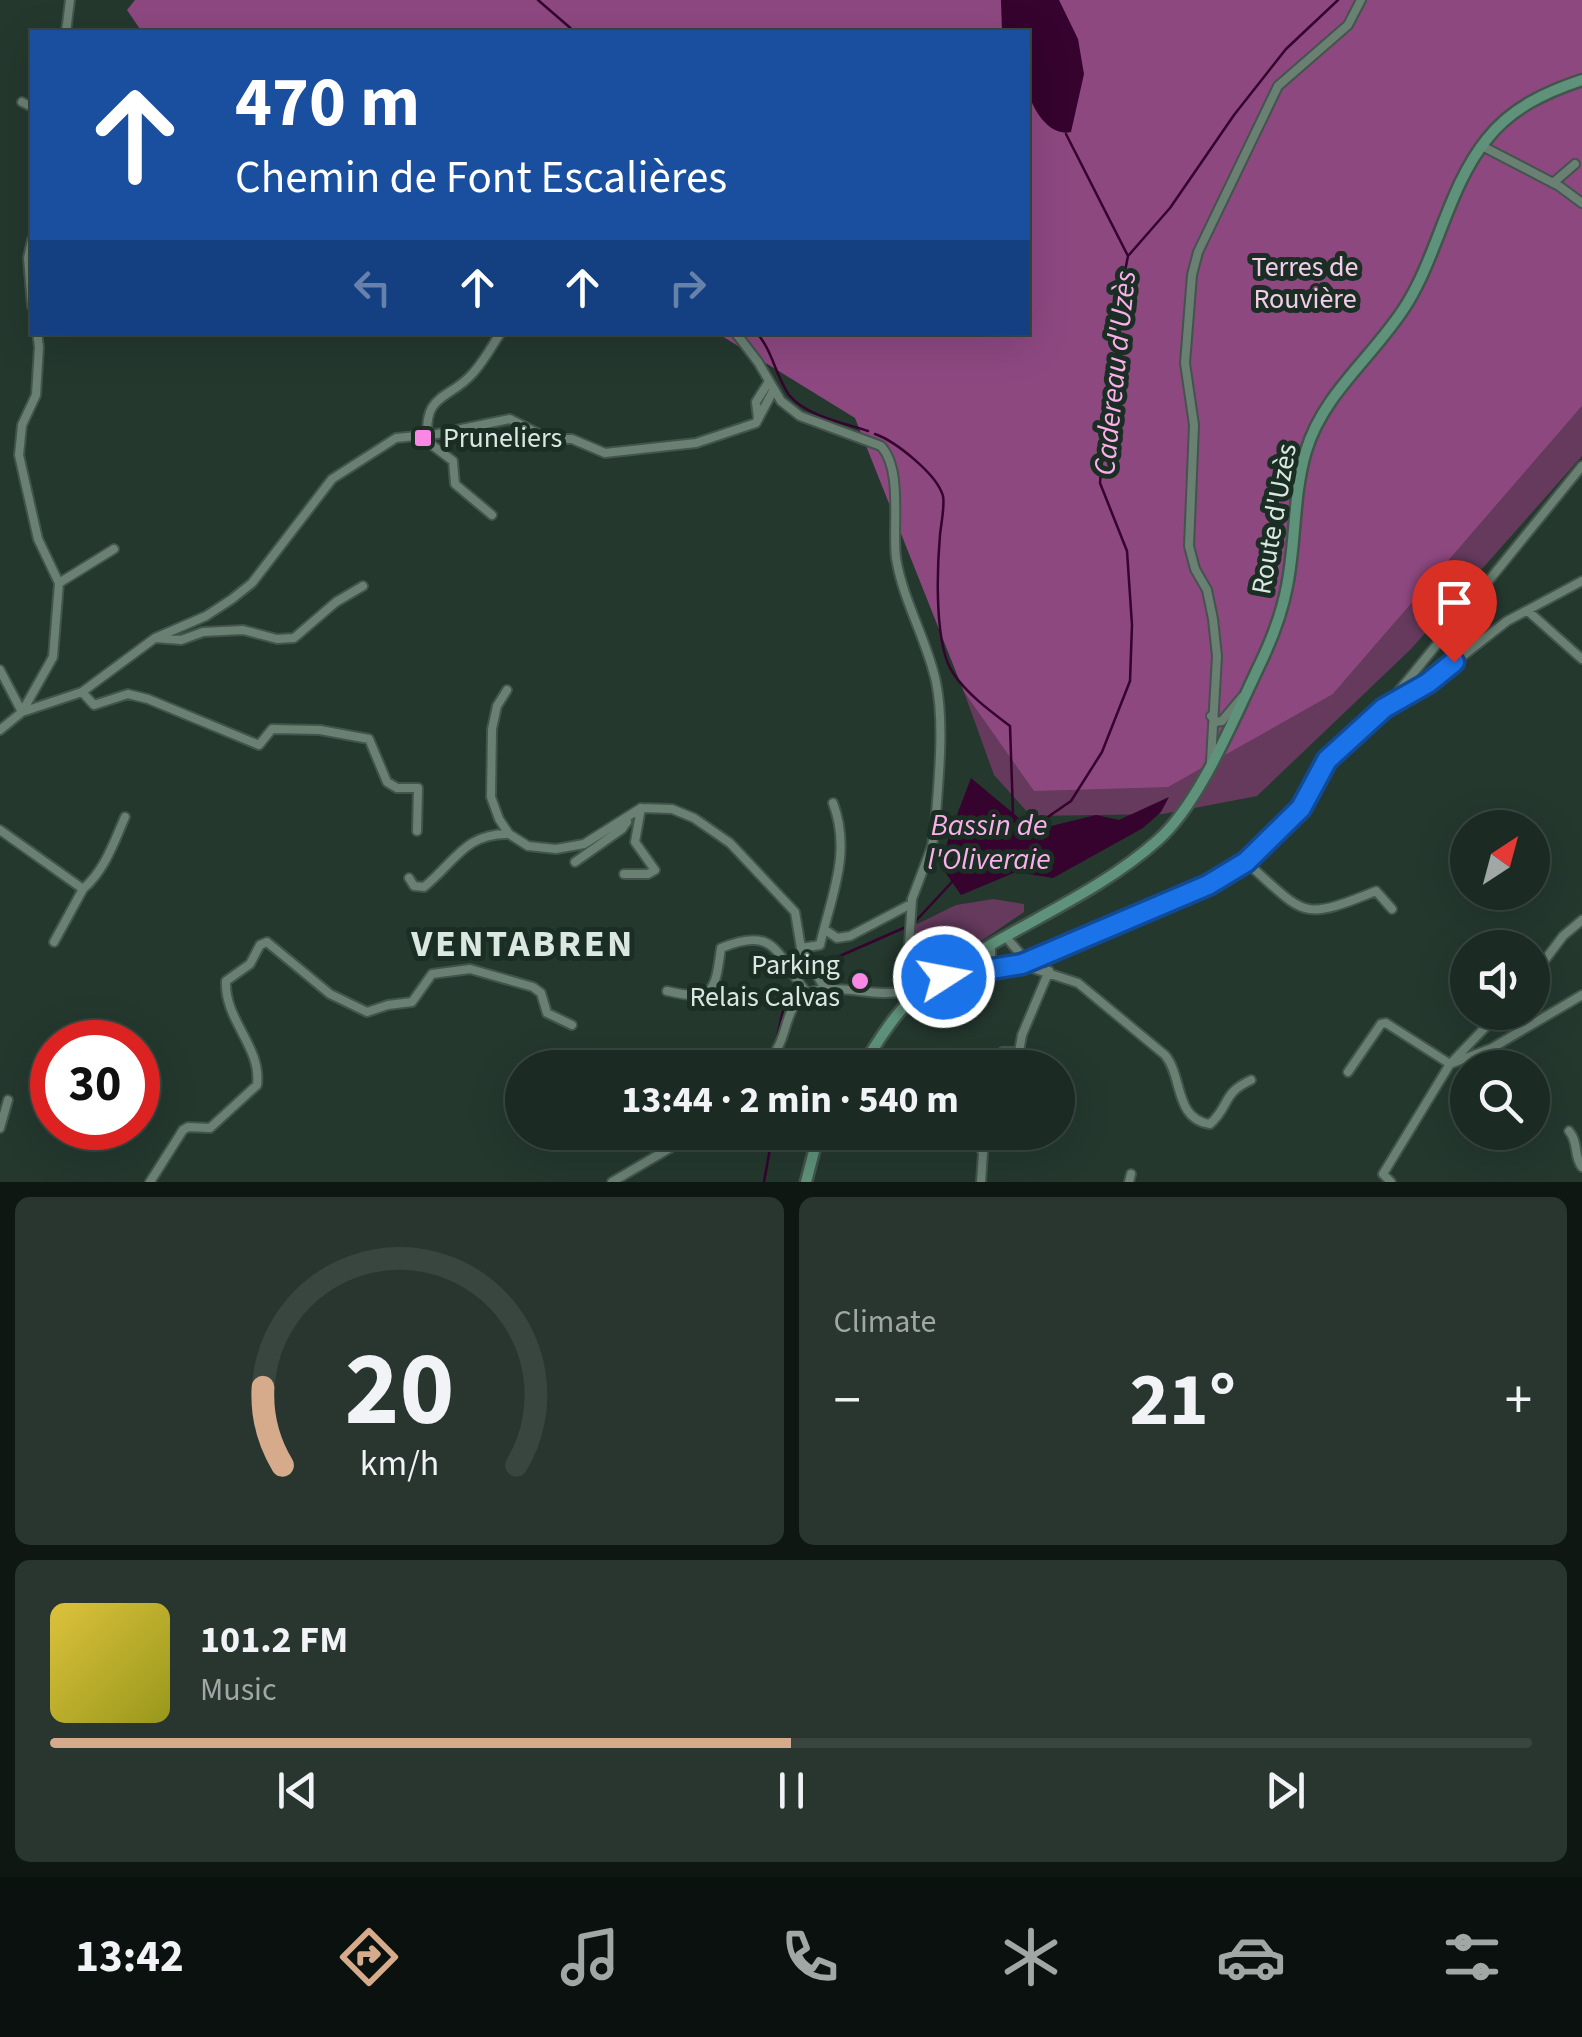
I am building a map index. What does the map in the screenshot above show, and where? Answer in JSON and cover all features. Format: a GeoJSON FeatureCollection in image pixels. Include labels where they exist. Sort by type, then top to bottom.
{"type":"FeatureCollection","features":[{"type":"Feature","properties":{"kind":"main road","name":"Route d'Uzès"},"geometry":{"type":"LineString","coordinates":[[874,1050],[905,1006],[991,946],[1126,866],[1161,838],[1186,808],[1247,691],[1280,617],[1288,584],[1299,482],[1314,427],[1406,304],[1425,269],[1460,181],[1482,146],[1529,102],[1582,80]]}},
{"type":"Feature","properties":{"kind":"main road"},"geometry":{"type":"LineString","coordinates":[[806,1182],[814,1150]]}},
{"type":"Feature","properties":{"kind":"street"},"geometry":{"type":"LineString","coordinates":[[66,30],[70,0]]}},
{"type":"Feature","properties":{"kind":"street"},"geometry":{"type":"LineString","coordinates":[[1211,761],[1217,656],[1214,619],[1190,546],[1194,425],[1186,363],[1192,275],[1198,252],[1278,86],[1339,34],[1361,0]]}},
{"type":"Feature","properties":{"kind":"street"},"geometry":{"type":"LineString","coordinates":[[22,102],[30,105]]}},
{"type":"Feature","properties":{"kind":"street"},"geometry":{"type":"LineString","coordinates":[[1482,146],[1553,183],[1582,203]]}},
{"type":"Feature","properties":{"kind":"street"},"geometry":{"type":"LineString","coordinates":[[1553,183],[1575,164]]}},
{"type":"Feature","properties":{"kind":"street"},"geometry":{"type":"LineString","coordinates":[[30,249],[30,282]]}},
{"type":"Feature","properties":{"kind":"street"},"geometry":{"type":"LineString","coordinates":[[22,712],[53,657],[59,583],[38,539],[20,454],[22,425],[36,395],[37,335]]}},
{"type":"Feature","properties":{"kind":"street"},"geometry":{"type":"LineString","coordinates":[[492,515],[454,484],[453,461],[428,442],[426,435],[430,412],[439,396],[472,375],[499,335]]}},
{"type":"Feature","properties":{"kind":"street"},"geometry":{"type":"LineString","coordinates":[[737,335],[781,402],[800,416],[881,446],[892,465],[900,576],[938,698],[935,828],[911,904],[905,1006]]}},
{"type":"Feature","properties":{"kind":"street"},"geometry":{"type":"LineString","coordinates":[[0,730],[22,712],[82,692],[156,638],[206,616],[252,582],[304,513],[342,471],[396,438],[510,418],[549,438],[572,440],[605,453],[636,452],[696,442],[747,426],[758,419],[771,387]]}},
{"type":"Feature","properties":{"kind":"street"},"geometry":{"type":"LineString","coordinates":[[944,977],[1038,958],[1208,885],[1246,862],[1301,808],[1327,760],[1384,708],[1582,466]]}},
{"type":"Feature","properties":{"kind":"street"},"geometry":{"type":"LineString","coordinates":[[59,583],[114,549]]}},
{"type":"Feature","properties":{"kind":"street"},"geometry":{"type":"LineString","coordinates":[[1384,708],[1428,683],[1506,621],[1582,581]]}},
{"type":"Feature","properties":{"kind":"street"},"geometry":{"type":"LineString","coordinates":[[156,638],[180,640],[203,632],[243,630],[294,638],[336,602],[362,586]]}},
{"type":"Feature","properties":{"kind":"street"},"geometry":{"type":"LineString","coordinates":[[1528,611],[1582,659]]}},
{"type":"Feature","properties":{"kind":"street"},"geometry":{"type":"LineString","coordinates":[[0,670],[22,712]]}},
{"type":"Feature","properties":{"kind":"street"},"geometry":{"type":"LineString","coordinates":[[507,690],[497,706],[492,729],[491,797],[509,834],[528,846],[556,850],[584,844],[642,808],[672,809],[694,818],[730,843],[794,912],[800,948],[824,988]]}},
{"type":"Feature","properties":{"kind":"street"},"geometry":{"type":"LineString","coordinates":[[1211,716],[1222,722],[1247,691]]}},
{"type":"Feature","properties":{"kind":"street"},"geometry":{"type":"LineString","coordinates":[[82,692],[94,704],[128,694],[167,704],[260,745],[272,728],[320,730],[369,739],[387,782],[397,788],[418,788],[417,831]]}},
{"type":"Feature","properties":{"kind":"street"},"geometry":{"type":"LineString","coordinates":[[1211,716],[1223,739]]}},
{"type":"Feature","properties":{"kind":"street"},"geometry":{"type":"LineString","coordinates":[[1211,730],[1223,739]]}},
{"type":"Feature","properties":{"kind":"street"},"geometry":{"type":"LineString","coordinates":[[800,948],[820,945],[842,864],[840,820],[834,803]]}},
{"type":"Feature","properties":{"kind":"street"},"geometry":{"type":"LineString","coordinates":[[624,874],[648,874],[655,870],[635,842],[642,808]]}},
{"type":"Feature","properties":{"kind":"street"},"geometry":{"type":"LineString","coordinates":[[54,942],[83,889],[103,865],[126,816]]}},
{"type":"Feature","properties":{"kind":"street"},"geometry":{"type":"LineString","coordinates":[[575,862],[622,829],[630,818]]}},
{"type":"Feature","properties":{"kind":"street"},"geometry":{"type":"LineString","coordinates":[[0,830],[83,889]]}},
{"type":"Feature","properties":{"kind":"street"},"geometry":{"type":"LineString","coordinates":[[409,878],[414,886],[424,887],[476,838],[509,834]]}},
{"type":"Feature","properties":{"kind":"street"},"geometry":{"type":"LineString","coordinates":[[1246,862],[1293,903],[1308,911],[1327,911],[1376,892],[1392,910]]}},
{"type":"Feature","properties":{"kind":"street"},"geometry":{"type":"LineString","coordinates":[[824,929],[837,938],[850,936],[911,904]]}},
{"type":"Feature","properties":{"kind":"street"},"geometry":{"type":"LineString","coordinates":[[1550,953],[1582,920]]}},
{"type":"Feature","properties":{"kind":"street"},"geometry":{"type":"LineString","coordinates":[[666,990],[694,997],[706,995],[716,984],[721,948],[758,937],[771,943],[807,993]]}},
{"type":"Feature","properties":{"kind":"street"},"geometry":{"type":"LineString","coordinates":[[1006,937],[1023,957],[1038,958]]}},
{"type":"Feature","properties":{"kind":"street"},"geometry":{"type":"LineString","coordinates":[[150,1182],[183,1130],[210,1128],[256,1085],[255,1059],[228,1007],[226,981],[250,964],[260,945],[266,942],[330,994],[367,1012],[388,1004],[412,1002],[432,974],[470,968],[533,986],[541,993],[547,1012],[572,1025]]}},
{"type":"Feature","properties":{"kind":"street"},"geometry":{"type":"LineString","coordinates":[[991,946],[991,960],[998,967]]}},
{"type":"Feature","properties":{"kind":"street"},"geometry":{"type":"LineString","coordinates":[[1008,966],[1014,950]]}},
{"type":"Feature","properties":{"kind":"street"},"geometry":{"type":"LineString","coordinates":[[1022,964],[1078,983],[1165,1055],[1183,1104],[1194,1118],[1210,1124],[1219,1116],[1232,1088],[1252,1080]]}},
{"type":"Feature","properties":{"kind":"street"},"geometry":{"type":"LineString","coordinates":[[1019,1050],[1048,971]]}},
{"type":"Feature","properties":{"kind":"street"},"geometry":{"type":"LineString","coordinates":[[776,1050],[790,1013],[807,993],[824,988],[881,995],[904,991]]}},
{"type":"Feature","properties":{"kind":"street"},"geometry":{"type":"LineString","coordinates":[[1487,1050],[1582,995]]}},
{"type":"Feature","properties":{"kind":"street"},"geometry":{"type":"LineString","coordinates":[[1348,1072],[1371,1037],[1386,1023],[1450,1064],[1383,1174],[1391,1182]]}},
{"type":"Feature","properties":{"kind":"street"},"geometry":{"type":"LineString","coordinates":[[1463,1050],[1483,1030]]}},
{"type":"Feature","properties":{"kind":"street"},"geometry":{"type":"LineString","coordinates":[[0,1128],[8,1100]]}},
{"type":"Feature","properties":{"kind":"street"},"geometry":{"type":"LineString","coordinates":[[1569,1130],[1576,1139],[1576,1159],[1582,1167]]}},
{"type":"Feature","properties":{"kind":"street"},"geometry":{"type":"LineString","coordinates":[[612,1182],[667,1150]]}},
{"type":"Feature","properties":{"kind":"street"},"geometry":{"type":"LineString","coordinates":[[982,1150],[982,1182]]}},
{"type":"Feature","properties":{"kind":"shaded area"},"geometry":{"type":"Polygon","coordinates":[[[1582,406],[1582,456],[1411,649],[1257,796],[1163,814],[1031,816],[994,775],[964,692],[1034,790],[1333,694],[1582,406]]]}},
{"type":"Feature","properties":{"kind":"shaded area","name":"Bassin de l'Oliveraie"},"geometry":{"type":"Polygon","coordinates":[[[993,899],[1024,904],[1024,912],[930,976],[909,956],[911,927],[956,905],[993,899]]]}},
{"type":"Feature","properties":{"kind":"green space","name":"Terres de Rouvière"},"geometry":{"type":"Polygon","coordinates":[[[135,0],[1582,0],[1582,406],[1333,694],[1168,787],[1034,791],[964,692],[855,418],[720,335],[1030,335],[1030,30],[141,30],[127,10],[135,0]]]}},
{"type":"Feature","properties":{"kind":"water"},"geometry":{"type":"Polygon","coordinates":[[[1001,0],[1059,0],[1078,39],[1084,74],[1071,132],[1056,131],[1034,107],[1030,96],[1030,30],[1002,30],[1001,0]]]}},
{"type":"Feature","properties":{"kind":"water","name":"Bassin de l'Oliveraie"},"geometry":{"type":"Polygon","coordinates":[[[971,778],[1031,828],[1039,829],[1096,815],[1119,820],[1169,797],[1161,812],[1143,828],[1053,878],[1016,872],[961,895],[941,866],[971,778]]]}},
{"type":"Feature","properties":{"kind":"waterway"},"geometry":{"type":"LineString","coordinates":[[538,0],[573,30]]}},
{"type":"Feature","properties":{"kind":"waterway","name":"Cadereau d'Uzès"},"geometry":{"type":"LineString","coordinates":[[1029,830],[1071,801],[1102,752],[1130,681],[1132,625],[1127,551],[1100,483],[1105,428],[1118,378],[1115,321],[1128,256],[1170,208],[1234,115],[1286,49],[1338,0]]}},
{"type":"Feature","properties":{"kind":"waterway"},"geometry":{"type":"LineString","coordinates":[[1066,134],[1128,256]]}},
{"type":"Feature","properties":{"kind":"waterway"},"geometry":{"type":"LineString","coordinates":[[758,335],[784,387],[796,402],[826,418],[868,431]]}},
{"type":"Feature","properties":{"kind":"waterway"},"geometry":{"type":"LineString","coordinates":[[875,434],[914,459],[933,478],[943,496],[938,586],[943,644],[959,681],[1010,726],[1013,813]]}},
{"type":"Feature","properties":{"kind":"waterway","name":"Cadereau d'Uzès"},"geometry":{"type":"LineString","coordinates":[[913,924],[952,882]]}},
{"type":"Feature","properties":{"kind":"waterway","name":"Cadereau d'Uzès"},"geometry":{"type":"LineString","coordinates":[[817,966],[906,927]]}},
{"type":"Feature","properties":{"kind":"waterway","name":"Cadereau d'Uzès"},"geometry":{"type":"LineString","coordinates":[[776,1042],[784,1006],[797,985]]}},
{"type":"Feature","properties":{"kind":"waterway","name":"Cadereau d'Uzès"},"geometry":{"type":"LineString","coordinates":[[764,1182],[770,1150]]}},
{"type":"Feature","properties":{"kind":"place","name":"Pruneliers"},"geometry":{"type":"Point","coordinates":[423,438]}},
{"type":"Feature","properties":{"kind":"place","name":"Parking Relais Calvas"},"geometry":{"type":"Point","coordinates":[860,981]}},
{"type":"Feature","properties":{"kind":"district","name":"VENTABREN"},"geometry":{"type":"Point","coordinates":[523,944]}},
{"type":"Feature","properties":{"kind":"route"},"geometry":{"type":"LineString","coordinates":[[944,977],[1022,964],[1208,885],[1246,862],[1301,808],[1327,760],[1384,708],[1428,683],[1454,662]]}}]}
